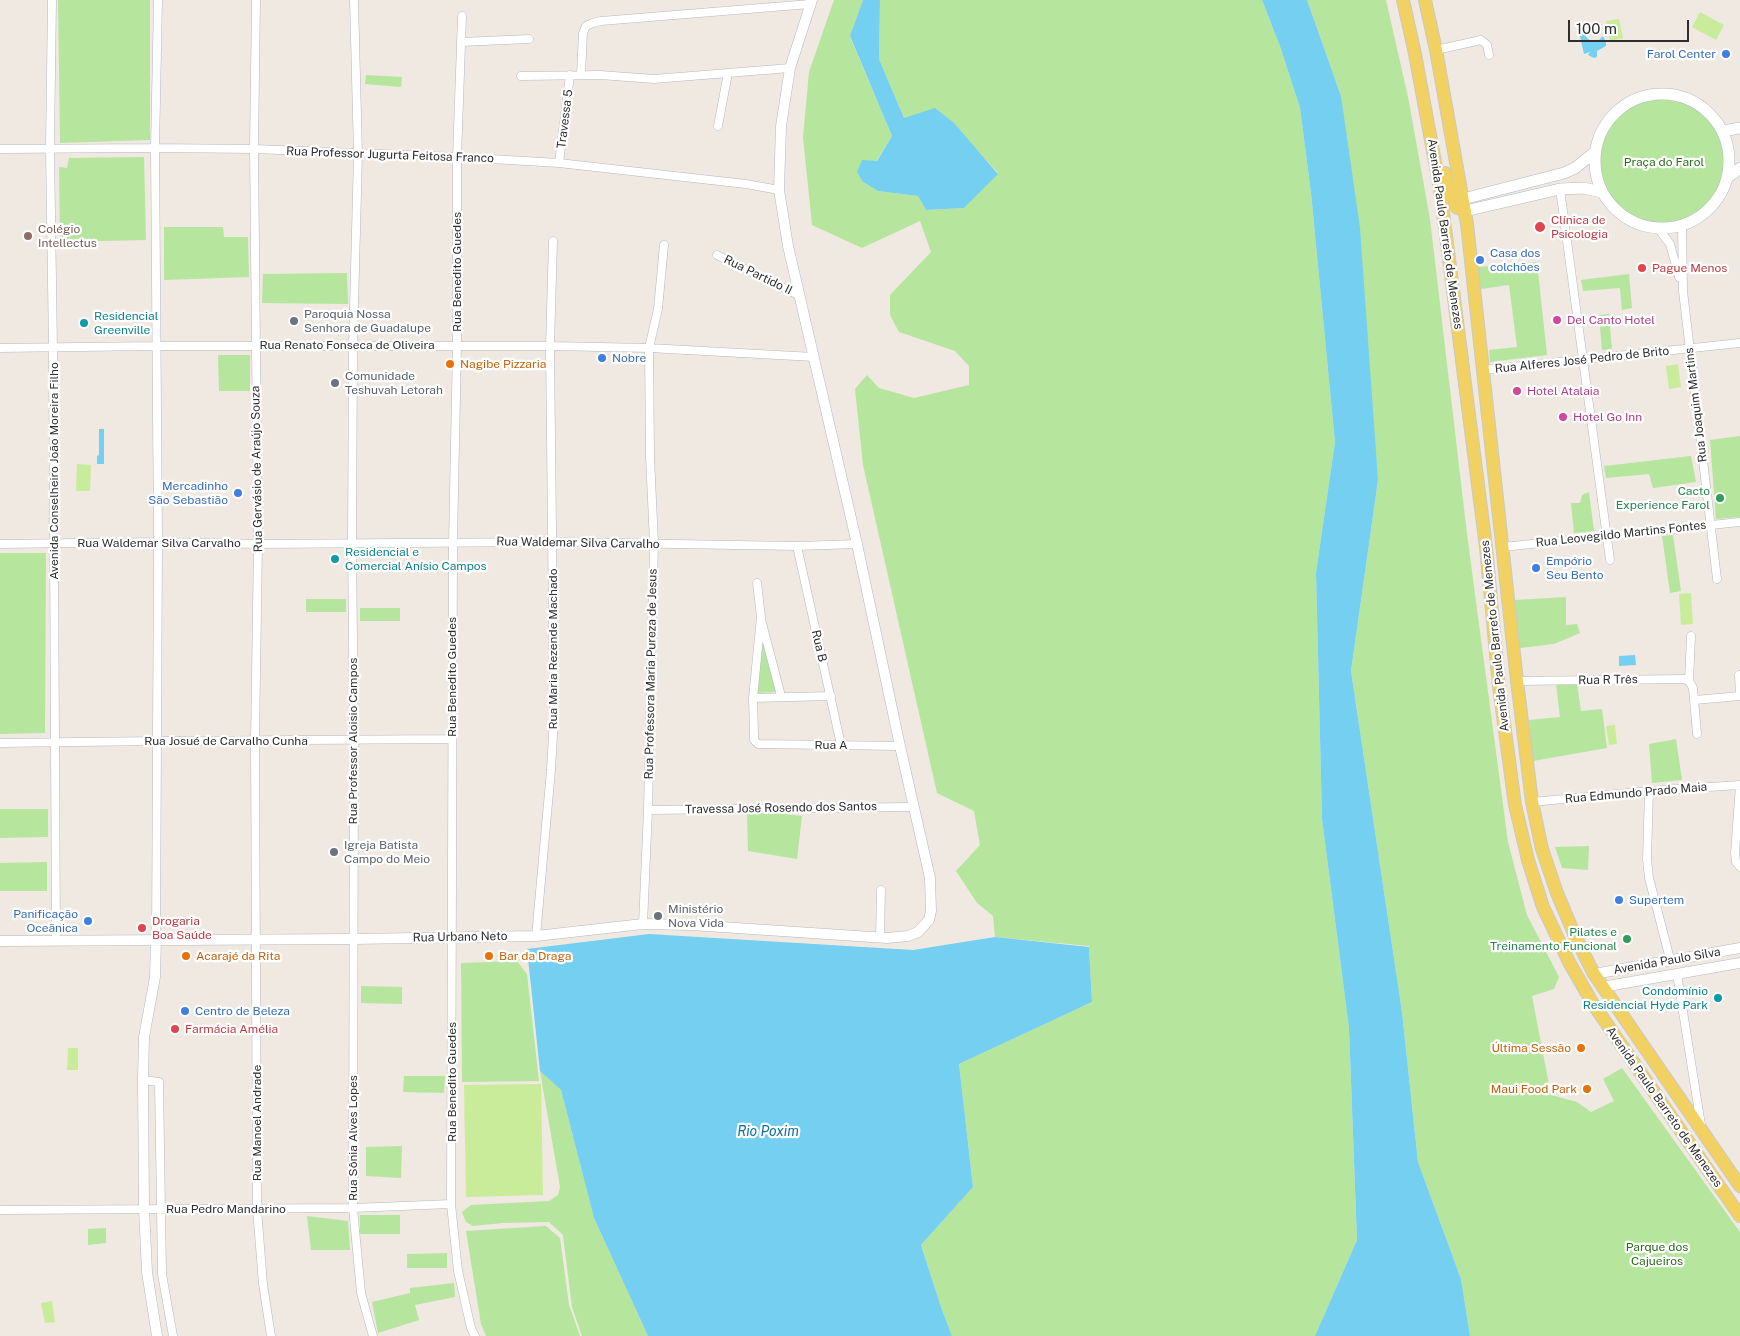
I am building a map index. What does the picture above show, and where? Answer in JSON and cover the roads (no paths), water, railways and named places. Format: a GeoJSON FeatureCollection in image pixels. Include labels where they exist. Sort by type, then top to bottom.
{"type":"FeatureCollection","features":[{"type":"Feature","properties":{"kind":"main road","name":"Avenida Paulo Barreto de Menezes"},"geometry":{"type":"LineString","coordinates":[[1403,0],[1440,185],[1486,548],[1499,686],[1513,795],[1528,860],[1544,907],[1569,962],[1593,1004],[1740,1216]]}},
{"type":"Feature","properties":{"kind":"main road","name":"Avenida Paulo Barreto de Menezes"},"geometry":{"type":"LineString","coordinates":[[1424,0],[1436,50],[1461,206],[1484,370],[1532,802],[1542,849],[1574,936],[1594,974],[1740,1186]]}},
{"type":"Feature","properties":{"kind":"main road"},"geometry":{"type":"LineString","coordinates":[[1415,54],[1426,82],[1448,187],[1461,206]]}},
{"type":"Feature","properties":{"kind":"main road"},"geometry":{"type":"LineString","coordinates":[[1656,94],[1674,94],[1691,100],[1706,110],[1723,131],[1730,162],[1728,178],[1721,194],[1711,208],[1693,221],[1682,225],[1658,228],[1644,226],[1631,221],[1614,209],[1602,192],[1595,173],[1595,152],[1600,135],[1609,119],[1622,107],[1638,98],[1656,94]]}},
{"type":"Feature","properties":{"kind":"main road"},"geometry":{"type":"LineString","coordinates":[[1723,131],[1740,128]]}},
{"type":"Feature","properties":{"kind":"main road"},"geometry":{"type":"LineString","coordinates":[[1446,229],[1461,206],[1564,173],[1583,163],[1595,152]]}},
{"type":"Feature","properties":{"kind":"main road"},"geometry":{"type":"LineString","coordinates":[[1728,178],[1740,168]]}},
{"type":"Feature","properties":{"kind":"main road"},"geometry":{"type":"LineString","coordinates":[[1461,206],[1560,189],[1583,188],[1602,192]]}},
{"type":"Feature","properties":{"kind":"street","name":"Avenida Conselheiro João Moreira Filho"},"geometry":{"type":"LineString","coordinates":[[52,0],[50,149],[56,941]]}},
{"type":"Feature","properties":{"kind":"street"},"geometry":{"type":"LineString","coordinates":[[157,1336],[147,1272],[144,1209],[143,1080],[144,1037],[155,976],[156,939],[158,542],[155,148],[158,0]]}},
{"type":"Feature","properties":{"kind":"street","name":"Rua Gervásio de Araújo Souza"},"geometry":{"type":"LineString","coordinates":[[256,0],[254,149],[258,544],[255,740],[256,938]]}},
{"type":"Feature","properties":{"kind":"street","name":"Rua Professor Aloisio Campos"},"geometry":{"type":"LineString","coordinates":[[354,0],[358,154],[353,346],[354,939]]}},
{"type":"Feature","properties":{"kind":"street"},"geometry":{"type":"LineString","coordinates":[[740,10],[741,0]]}},
{"type":"Feature","properties":{"kind":"street"},"geometry":{"type":"LineString","coordinates":[[581,75],[583,33],[586,26],[601,21],[740,10],[811,2],[790,68],[781,126],[779,190],[788,246],[857,544],[913,807]]}},
{"type":"Feature","properties":{"kind":"street","name":"Rua Benedito Guedes"},"geometry":{"type":"LineString","coordinates":[[462,16],[457,157],[457,345],[453,542],[451,1204],[458,1271],[475,1336]]}},
{"type":"Feature","properties":{"kind":"street"},"geometry":{"type":"LineString","coordinates":[[461,42],[529,39]]}},
{"type":"Feature","properties":{"kind":"street"},"geometry":{"type":"LineString","coordinates":[[1436,50],[1481,40],[1486,45],[1489,55]]}},
{"type":"Feature","properties":{"kind":"street"},"geometry":{"type":"LineString","coordinates":[[521,76],[581,75],[654,79],[790,68]]}},
{"type":"Feature","properties":{"kind":"street"},"geometry":{"type":"LineString","coordinates":[[718,126],[728,73]]}},
{"type":"Feature","properties":{"kind":"street","name":"Travessa 5"},"geometry":{"type":"LineString","coordinates":[[559,163],[570,75]]}},
{"type":"Feature","properties":{"kind":"street","name":"Rua Professor Jugurta Feitosa Franco"},"geometry":{"type":"LineString","coordinates":[[0,149],[254,149],[457,157],[559,163],[671,174],[779,190]]}},
{"type":"Feature","properties":{"kind":"street"},"geometry":{"type":"LineString","coordinates":[[1560,189],[1610,560]]}},
{"type":"Feature","properties":{"kind":"street","name":"Rua Joaquim Martins"},"geometry":{"type":"LineString","coordinates":[[1682,225],[1683,291],[1688,349],[1717,579]]}},
{"type":"Feature","properties":{"kind":"street","name":"Rua Joaquim Martins"},"geometry":{"type":"LineString","coordinates":[[1658,228],[1670,244],[1683,291]]}},
{"type":"Feature","properties":{"kind":"street","name":"Rua Maria Rezende Machado"},"geometry":{"type":"LineString","coordinates":[[536,936],[552,770],[554,717],[550,346],[553,242]]}},
{"type":"Feature","properties":{"kind":"street","name":"Rua Professora Maria Pureza de Jesus"},"geometry":{"type":"LineString","coordinates":[[643,924],[648,810],[654,543],[650,457],[649,348],[658,309],[664,245]]}},
{"type":"Feature","properties":{"kind":"street","name":"Rua Partido II"},"geometry":{"type":"LineString","coordinates":[[717,255],[800,296]]}},
{"type":"Feature","properties":{"kind":"street","name":"Rua Alferes José Pedro de Brito"},"geometry":{"type":"LineString","coordinates":[[1484,370],[1740,343]]}},
{"type":"Feature","properties":{"kind":"street","name":"Rua Renato Fonseca de Oliveira"},"geometry":{"type":"LineString","coordinates":[[0,348],[550,346],[649,348],[814,357]]}},
{"type":"Feature","properties":{"kind":"street","name":"Rua Leovegildo Martins Fontes"},"geometry":{"type":"LineString","coordinates":[[1503,547],[1740,522]]}},
{"type":"Feature","properties":{"kind":"street","name":"Rua Waldemar Silva Carvalho"},"geometry":{"type":"LineString","coordinates":[[0,544],[158,542],[258,544],[552,542],[797,546],[857,544]]}},
{"type":"Feature","properties":{"kind":"street","name":"Rua B"},"geometry":{"type":"LineString","coordinates":[[797,546],[841,745]]}},
{"type":"Feature","properties":{"kind":"street"},"geometry":{"type":"LineString","coordinates":[[757,583],[761,617],[781,696]]}},
{"type":"Feature","properties":{"kind":"street"},"geometry":{"type":"LineString","coordinates":[[761,617],[753,698],[831,696]]}},
{"type":"Feature","properties":{"kind":"street"},"geometry":{"type":"LineString","coordinates":[[1691,636],[1689,680],[1693,688],[1698,734]]}},
{"type":"Feature","properties":{"kind":"street"},"geometry":{"type":"LineString","coordinates":[[1695,700],[1740,696],[1739,676]]}},
{"type":"Feature","properties":{"kind":"street","name":"Rua R Três"},"geometry":{"type":"LineString","coordinates":[[1518,680],[1689,680]]}},
{"type":"Feature","properties":{"kind":"street","name":"Rua A"},"geometry":{"type":"LineString","coordinates":[[753,698],[754,740],[758,744],[900,746]]}},
{"type":"Feature","properties":{"kind":"street","name":"Rua Josué de Carvalho Cunha"},"geometry":{"type":"LineString","coordinates":[[0,744],[452,739]]}},
{"type":"Feature","properties":{"kind":"street"},"geometry":{"type":"LineString","coordinates":[[1740,785],[1735,853],[1736,862],[1740,867]]}},
{"type":"Feature","properties":{"kind":"street","name":"Rua Edmundo Prado Maia"},"geometry":{"type":"LineString","coordinates":[[1532,802],[1740,785]]}},
{"type":"Feature","properties":{"kind":"street"},"geometry":{"type":"LineString","coordinates":[[1649,791],[1647,859],[1649,878],[1670,960]]}},
{"type":"Feature","properties":{"kind":"street","name":"Rua Urbano Neto"},"geometry":{"type":"LineString","coordinates":[[0,941],[536,936],[643,924],[691,925],[880,938],[908,936],[918,932],[928,920],[931,901],[930,878],[913,807]]}},
{"type":"Feature","properties":{"kind":"street","name":"Travessa José Rosendo dos Santos"},"geometry":{"type":"LineString","coordinates":[[648,810],[913,807]]}},
{"type":"Feature","properties":{"kind":"street"},"geometry":{"type":"LineString","coordinates":[[880,938],[881,890]]}},
{"type":"Feature","properties":{"kind":"street","name":"Rua Manoel Andrade"},"geometry":{"type":"LineString","coordinates":[[256,938],[257,1209],[263,1284],[271,1336]]}},
{"type":"Feature","properties":{"kind":"street","name":"Rua Sônia Alves Lopes"},"geometry":{"type":"LineString","coordinates":[[354,939],[353,1208],[361,1293],[373,1336]]}},
{"type":"Feature","properties":{"kind":"street","name":"Avenida Paulo Silva"},"geometry":{"type":"LineString","coordinates":[[1594,974],[1740,948]]}},
{"type":"Feature","properties":{"kind":"street","name":"Avenida Paulo Silva"},"geometry":{"type":"LineString","coordinates":[[1602,986],[1740,963]]}},
{"type":"Feature","properties":{"kind":"street"},"geometry":{"type":"LineString","coordinates":[[1631,967],[1636,981]]}},
{"type":"Feature","properties":{"kind":"street"},"geometry":{"type":"LineString","coordinates":[[1677,974],[1702,1132]]}},
{"type":"Feature","properties":{"kind":"street"},"geometry":{"type":"LineString","coordinates":[[143,1080],[159,1082],[162,1274],[173,1336]]}},
{"type":"Feature","properties":{"kind":"street","name":"Rua Pedro Mandarino"},"geometry":{"type":"LineString","coordinates":[[0,1210],[353,1208],[451,1204]]}},
{"type":"Feature","properties":{"kind":"water"},"geometry":{"type":"Polygon","coordinates":[[[863,0],[880,0],[879,59],[904,118],[935,108],[954,123],[998,174],[964,208],[926,210],[918,196],[878,191],[863,182],[857,172],[862,160],[877,161],[892,136],[850,36],[863,0]]]}},
{"type":"Feature","properties":{"kind":"water"},"geometry":{"type":"Polygon","coordinates":[[[1262,0],[1307,0],[1341,96],[1360,228],[1378,480],[1351,671],[1402,1012],[1418,1162],[1461,1279],[1470,1336],[1315,1336],[1357,1240],[1349,1028],[1322,819],[1316,573],[1335,442],[1311,193],[1300,108],[1281,49],[1262,0]]]}},
{"type":"Feature","properties":{"kind":"water"},"geometry":{"type":"Polygon","coordinates":[[[1585,31],[1586,37],[1591,41],[1598,41],[1603,36],[1606,42],[1606,46],[1597,51],[1597,57],[1594,58],[1588,55],[1590,52],[1584,54],[1579,32],[1585,31]]]}},
{"type":"Feature","properties":{"kind":"water"},"geometry":{"type":"Polygon","coordinates":[[[99,429],[104,429],[104,464],[97,464],[99,429]]]}},
{"type":"Feature","properties":{"kind":"water"},"geometry":{"type":"Polygon","coordinates":[[[1635,655],[1636,665],[1619,666],[1619,656],[1635,655]]]}},
{"type":"Feature","properties":{"kind":"water","name":"Rio Poxim"},"geometry":{"type":"Polygon","coordinates":[[[649,934],[913,950],[995,937],[1089,947],[1092,1002],[959,1064],[973,1187],[921,1245],[952,1336],[648,1336],[594,1218],[561,1090],[540,1071],[527,949],[649,934]]]}},
{"type":"Feature","properties":{"kind":"place","name":"Farol Center"},"geometry":{"type":"Point","coordinates":[1726,54]}},
{"type":"Feature","properties":{"kind":"place","name":"Clínica de Psicologia"},"geometry":{"type":"Point","coordinates":[1540,227]}},
{"type":"Feature","properties":{"kind":"place","name":"Colégio Intellectus"},"geometry":{"type":"Point","coordinates":[28,236]}},
{"type":"Feature","properties":{"kind":"place","name":"Casa dos colchões"},"geometry":{"type":"Point","coordinates":[1480,260]}},
{"type":"Feature","properties":{"kind":"place","name":"Pague Menos"},"geometry":{"type":"Point","coordinates":[1642,268]}},
{"type":"Feature","properties":{"kind":"place","name":"Del Canto Hotel"},"geometry":{"type":"Point","coordinates":[1557,320]}},
{"type":"Feature","properties":{"kind":"place","name":"Paroquia Nossa Senhora de Guadalupe"},"geometry":{"type":"Point","coordinates":[294,321]}},
{"type":"Feature","properties":{"kind":"place","name":"Residencial Greenville"},"geometry":{"type":"Point","coordinates":[84,323]}},
{"type":"Feature","properties":{"kind":"place","name":"Nobre"},"geometry":{"type":"Point","coordinates":[602,358]}},
{"type":"Feature","properties":{"kind":"place","name":"Nagibe Pizzaria"},"geometry":{"type":"Point","coordinates":[450,364]}},
{"type":"Feature","properties":{"kind":"place","name":"Comunidade Teshuvah Letorah"},"geometry":{"type":"Point","coordinates":[335,383]}},
{"type":"Feature","properties":{"kind":"place","name":"Hotel Atalaia"},"geometry":{"type":"Point","coordinates":[1517,391]}},
{"type":"Feature","properties":{"kind":"place","name":"Hotel Go Inn"},"geometry":{"type":"Point","coordinates":[1563,417]}},
{"type":"Feature","properties":{"kind":"place","name":"Mercadinho São Sebastião"},"geometry":{"type":"Point","coordinates":[238,493]}},
{"type":"Feature","properties":{"kind":"place","name":"Cacto Experience Farol"},"geometry":{"type":"Point","coordinates":[1720,498]}},
{"type":"Feature","properties":{"kind":"place","name":"Residencial e Comercial Anísio Campos"},"geometry":{"type":"Point","coordinates":[335,559]}},
{"type":"Feature","properties":{"kind":"place","name":"Empório Seu Bento"},"geometry":{"type":"Point","coordinates":[1536,568]}},
{"type":"Feature","properties":{"kind":"place","name":"Igreja Batista Campo do Meio"},"geometry":{"type":"Point","coordinates":[334,852]}},
{"type":"Feature","properties":{"kind":"place","name":"Supertem"},"geometry":{"type":"Point","coordinates":[1619,900]}},
{"type":"Feature","properties":{"kind":"place","name":"Ministério Nova Vida"},"geometry":{"type":"Point","coordinates":[658,916]}},
{"type":"Feature","properties":{"kind":"place","name":"Panificação Oceãnica"},"geometry":{"type":"Point","coordinates":[88,921]}},
{"type":"Feature","properties":{"kind":"place","name":"Drogaria Boa Saúde"},"geometry":{"type":"Point","coordinates":[142,928]}},
{"type":"Feature","properties":{"kind":"place","name":"Pilates e Treinamento Funcional"},"geometry":{"type":"Point","coordinates":[1627,939]}},
{"type":"Feature","properties":{"kind":"place","name":"Acarajé da Rita"},"geometry":{"type":"Point","coordinates":[186,956]}},
{"type":"Feature","properties":{"kind":"place","name":"Bar da Draga"},"geometry":{"type":"Point","coordinates":[489,956]}},
{"type":"Feature","properties":{"kind":"place","name":"Condomínio Residencial Hyde Park"},"geometry":{"type":"Point","coordinates":[1718,998]}},
{"type":"Feature","properties":{"kind":"place","name":"Centro de Beleza"},"geometry":{"type":"Point","coordinates":[185,1011]}},
{"type":"Feature","properties":{"kind":"place","name":"Farmácia Amélia"},"geometry":{"type":"Point","coordinates":[175,1029]}},
{"type":"Feature","properties":{"kind":"place","name":"Última Sessão"},"geometry":{"type":"Point","coordinates":[1581,1048]}},
{"type":"Feature","properties":{"kind":"place","name":"Maui Food Park"},"geometry":{"type":"Point","coordinates":[1587,1089]}},
{"type":"Feature","properties":{"kind":"park label","name":"Praça do Farol"},"geometry":{"type":"Point","coordinates":[1664,162]}},
{"type":"Feature","properties":{"kind":"park label","name":"Parque dos Cajueiros"},"geometry":{"type":"Point","coordinates":[1657,1254]}}]}
